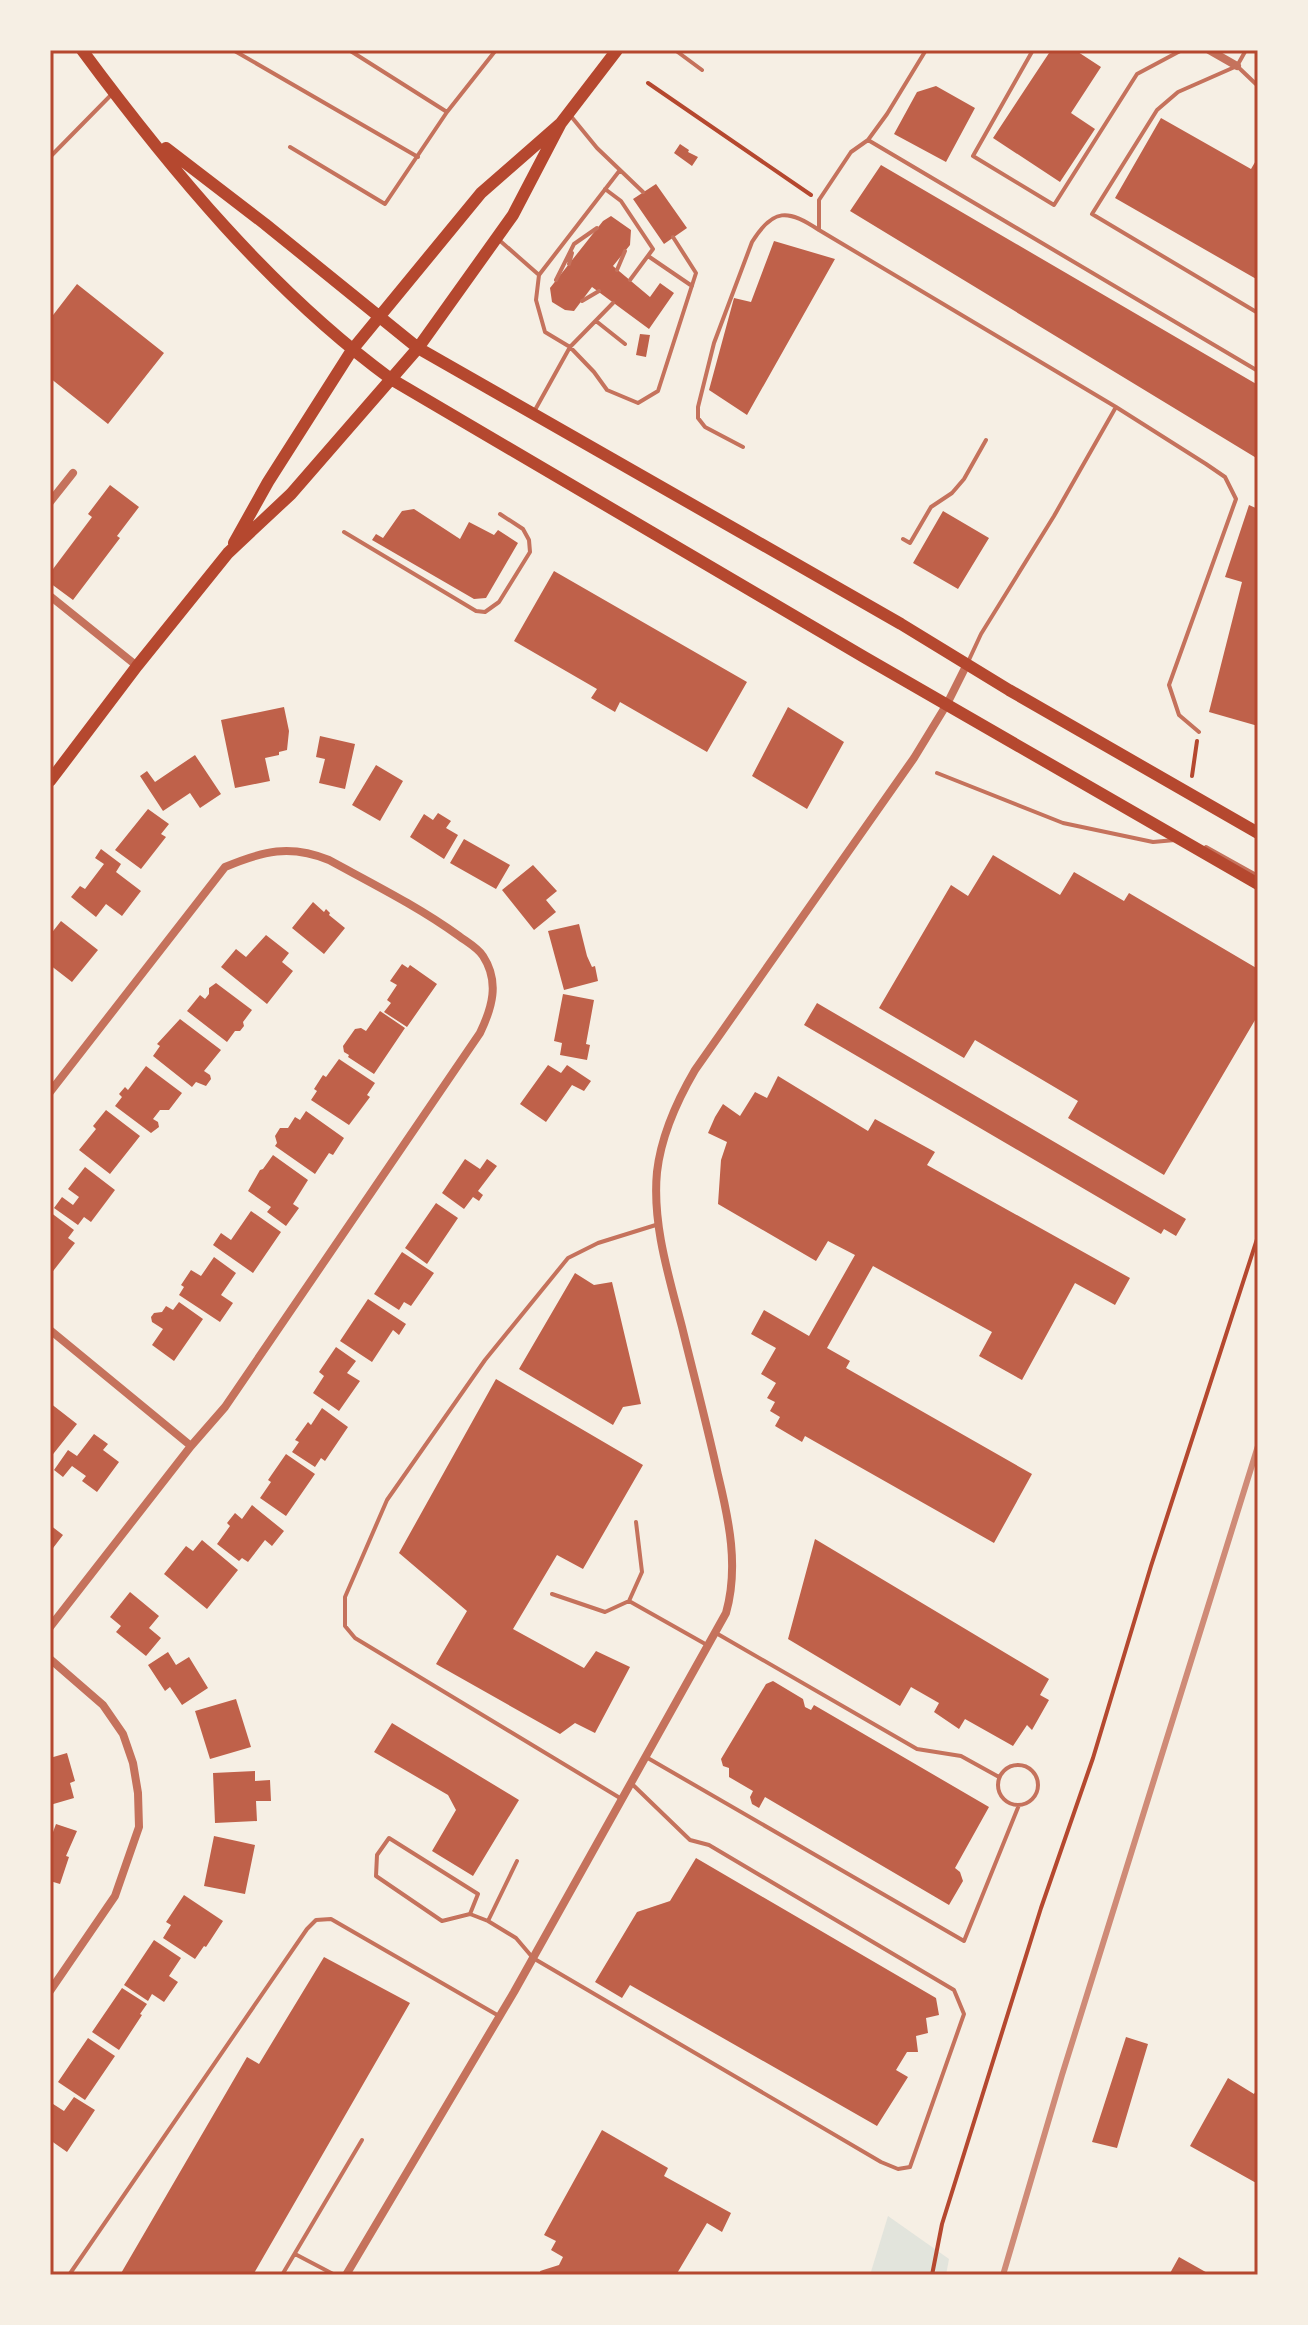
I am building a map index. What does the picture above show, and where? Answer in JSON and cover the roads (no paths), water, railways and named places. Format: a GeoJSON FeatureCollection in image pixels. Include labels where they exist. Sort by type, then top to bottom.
{"type":"FeatureCollection","features":[{"type":"Feature","properties":{"kind":"main road"},"geometry":{"type":"LineString","coordinates":[[82,50],[145,132],[241,244],[352,350],[391,379],[1258,884]]}},
{"type":"Feature","properties":{"kind":"main road"},"geometry":{"type":"LineString","coordinates":[[228,553],[268,482],[352,350],[481,193],[564,118],[617,50]]}},
{"type":"Feature","properties":{"kind":"main road"},"geometry":{"type":"LineString","coordinates":[[50,781],[228,553],[291,494],[418,348],[513,215],[564,118]]}},
{"type":"Feature","properties":{"kind":"main road"},"geometry":{"type":"LineString","coordinates":[[145,132],[418,348],[1258,833]]}},
{"type":"Feature","properties":{"kind":"street"},"geometry":{"type":"LineString","coordinates":[[1209,50],[1237,66]]}},
{"type":"Feature","properties":{"kind":"street"},"geometry":{"type":"LineString","coordinates":[[50,502],[73,473]]}},
{"type":"Feature","properties":{"kind":"street"},"geometry":{"type":"LineString","coordinates":[[50,596],[137,666]]}},
{"type":"Feature","properties":{"kind":"street"},"geometry":{"type":"LineString","coordinates":[[346,2275],[533,1958],[725,1615],[733,1568],[731,1547],[721,1488],[669,1278],[656,1193],[658,1164],[668,1129],[689,1080],[887,796],[947,704],[967,664]]}},
{"type":"Feature","properties":{"kind":"street"},"geometry":{"type":"LineString","coordinates":[[50,1092],[225,867],[253,856],[278,850],[310,852],[329,860],[443,925],[482,954],[490,972],[494,991],[491,1011],[480,1033],[225,1407],[50,1627]]}},
{"type":"Feature","properties":{"kind":"street"},"geometry":{"type":"LineString","coordinates":[[50,1330],[191,1446]]}},
{"type":"Feature","properties":{"kind":"street"},"geometry":{"type":"LineString","coordinates":[[50,1659],[103,1705],[123,1734],[133,1763],[139,1827],[115,1896],[50,1991]]}},
{"type":"Feature","properties":{"kind":"lane"},"geometry":{"type":"LineString","coordinates":[[233,50],[418,157]]}},
{"type":"Feature","properties":{"kind":"lane"},"geometry":{"type":"LineString","coordinates":[[349,50],[447,112]]}},
{"type":"Feature","properties":{"kind":"lane"},"geometry":{"type":"LineString","coordinates":[[290,147],[385,204],[447,112],[496,50]]}},
{"type":"Feature","properties":{"kind":"lane"},"geometry":{"type":"LineString","coordinates":[[675,50],[702,70]]}},
{"type":"Feature","properties":{"kind":"lane"},"geometry":{"type":"LineString","coordinates":[[819,230],[819,200],[851,152],[868,140],[887,114],[926,50]]}},
{"type":"Feature","properties":{"kind":"lane"},"geometry":{"type":"LineString","coordinates":[[1033,50],[973,156],[1054,205],[1137,74],[1182,50]]}},
{"type":"Feature","properties":{"kind":"lane"},"geometry":{"type":"LineString","coordinates":[[1246,50],[1237,66],[1178,92],[1157,110],[1092,214],[1258,313]]}},
{"type":"Feature","properties":{"kind":"lane"},"geometry":{"type":"LineString","coordinates":[[1237,66],[1258,86]]}},
{"type":"Feature","properties":{"kind":"lane"},"geometry":{"type":"LineString","coordinates":[[50,157],[113,92]]}},
{"type":"Feature","properties":{"kind":"lane"},"geometry":{"type":"LineString","coordinates":[[564,118],[643,192]]}},
{"type":"Feature","properties":{"kind":"lane"},"geometry":{"type":"LineString","coordinates":[[868,140],[1258,371]]}},
{"type":"Feature","properties":{"kind":"lane"},"geometry":{"type":"LineString","coordinates":[[620,170],[539,275],[536,300],[545,332],[570,347],[607,390],[638,403],[658,391],[696,273],[673,237]]}},
{"type":"Feature","properties":{"kind":"lane"},"geometry":{"type":"LineString","coordinates":[[605,189],[621,201],[653,249],[630,280]]}},
{"type":"Feature","properties":{"kind":"lane"},"geometry":{"type":"LineString","coordinates":[[743,447],[705,427],[698,418],[698,407],[714,343],[752,242],[759,230],[781,215],[792,214],[1116,407],[1225,477],[1236,499],[1169,685],[1179,715],[1199,732]]}},
{"type":"Feature","properties":{"kind":"lane"},"geometry":{"type":"LineString","coordinates":[[556,280],[574,244],[597,228]]}},
{"type":"Feature","properties":{"kind":"lane"},"geometry":{"type":"LineString","coordinates":[[496,238],[539,275]]}},
{"type":"Feature","properties":{"kind":"lane"},"geometry":{"type":"LineString","coordinates":[[567,238],[583,246]]}},
{"type":"Feature","properties":{"kind":"lane"},"geometry":{"type":"LineString","coordinates":[[569,264],[574,244]]}},
{"type":"Feature","properties":{"kind":"lane"},"geometry":{"type":"LineString","coordinates":[[617,270],[625,251]]}},
{"type":"Feature","properties":{"kind":"lane"},"geometry":{"type":"LineString","coordinates":[[648,256],[692,286]]}},
{"type":"Feature","properties":{"kind":"lane"},"geometry":{"type":"LineString","coordinates":[[582,301],[599,291]]}},
{"type":"Feature","properties":{"kind":"lane"},"geometry":{"type":"LineString","coordinates":[[534,413],[570,347],[613,303]]}},
{"type":"Feature","properties":{"kind":"lane"},"geometry":{"type":"LineString","coordinates":[[596,321],[625,344]]}},
{"type":"Feature","properties":{"kind":"lane"},"geometry":{"type":"LineString","coordinates":[[967,664],[981,634],[1054,516],[1116,407]]}},
{"type":"Feature","properties":{"kind":"lane"},"geometry":{"type":"LineString","coordinates":[[903,539],[910,543],[931,507],[952,493],[964,479],[986,440]]}},
{"type":"Feature","properties":{"kind":"lane"},"geometry":{"type":"LineString","coordinates":[[344,532],[476,611],[485,612],[494,608],[506,594],[530,552],[529,540],[523,529],[500,514]]}},
{"type":"Feature","properties":{"kind":"lane"},"geometry":{"type":"LineString","coordinates":[[937,773],[1063,823],[1153,842],[1192,839],[1258,876]]}},
{"type":"Feature","properties":{"kind":"lane"},"geometry":{"type":"LineString","coordinates":[[622,1799],[355,1638],[345,1626],[345,1597],[387,1500],[485,1360],[568,1258],[598,1243],[659,1224]]}},
{"type":"Feature","properties":{"kind":"lane"},"geometry":{"type":"LineString","coordinates":[[552,1594],[605,1612],[629,1601],[642,1572],[636,1522]]}},
{"type":"Feature","properties":{"kind":"lane"},"geometry":{"type":"LineString","coordinates":[[629,1601],[709,1646]]}},
{"type":"Feature","properties":{"kind":"lane"},"geometry":{"type":"LineString","coordinates":[[716,1633],[917,1749],[961,1756],[999,1777]]}},
{"type":"Feature","properties":{"kind":"lane"},"geometry":{"type":"LineString","coordinates":[[646,1757],[964,1941],[1019,1805]]}},
{"type":"Feature","properties":{"kind":"lane"},"geometry":{"type":"LineString","coordinates":[[1016,1764],[1025,1765],[1036,1774],[1038,1787],[1032,1800],[1019,1805],[1005,1800],[998,1788],[999,1777],[1004,1770],[1016,1764]]}},
{"type":"Feature","properties":{"kind":"lane"},"geometry":{"type":"LineString","coordinates":[[470,1914],[478,1894],[389,1838],[377,1855],[376,1876],[442,1921],[470,1914],[488,1921],[516,1938],[533,1958],[881,2162],[898,2169],[910,2167],[964,2014],[954,1990],[709,1845],[690,1840],[631,1783]]}},
{"type":"Feature","properties":{"kind":"lane"},"geometry":{"type":"LineString","coordinates":[[488,1921],[517,1861]]}},
{"type":"Feature","properties":{"kind":"lane"},"geometry":{"type":"LineString","coordinates":[[69,2275],[316,1920],[331,1919],[499,2016]]}},
{"type":"Feature","properties":{"kind":"lane"},"geometry":{"type":"LineString","coordinates":[[282,2275],[362,2140]]}},
{"type":"Feature","properties":{"kind":"lane"},"geometry":{"type":"LineString","coordinates":[[295,2254],[335,2275]]}},
{"type":"Feature","properties":{"kind":"railway"},"geometry":{"type":"LineString","coordinates":[[1003,2275],[1062,2075],[1258,1446]]}}]}
